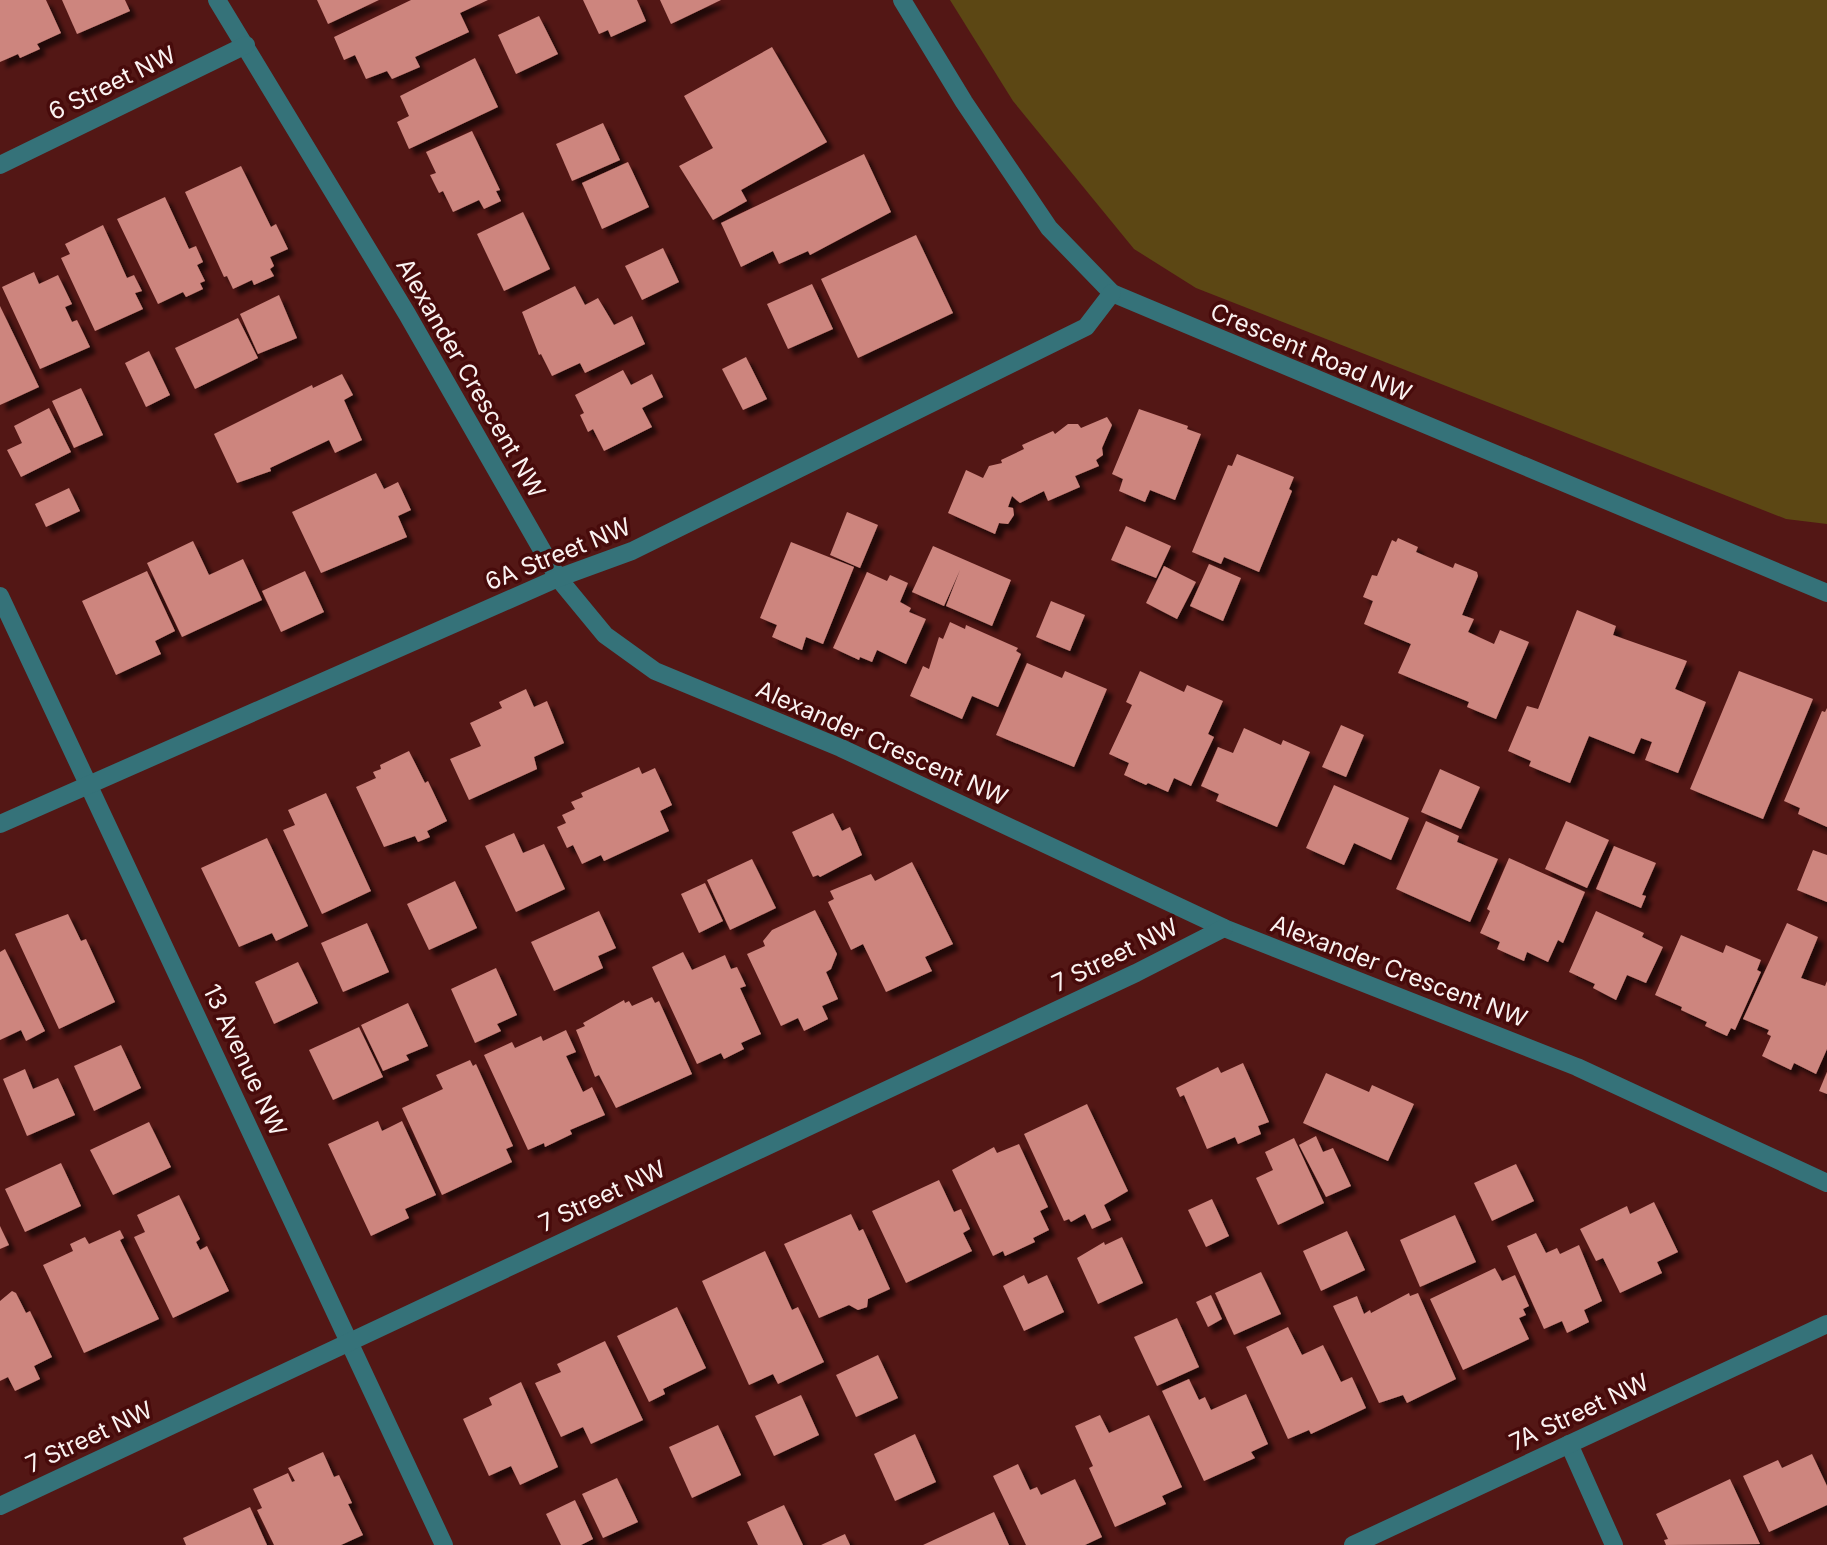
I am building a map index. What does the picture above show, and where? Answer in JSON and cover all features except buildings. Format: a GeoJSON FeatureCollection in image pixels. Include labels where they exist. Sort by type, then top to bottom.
{"type":"FeatureCollection","features":[{"type":"Feature","properties":{"kind":"street","name":"Alexander Crescent NW"},"geometry":{"type":"LineString","coordinates":[[216,0],[246,45],[407,314],[558,578],[605,635],[655,671],[841,748],[1224,928],[1577,1067],[1827,1183]]}},
{"type":"Feature","properties":{"kind":"street","name":"Crescent Road NW"},"geometry":{"type":"LineString","coordinates":[[902,0],[964,102],[1049,228],[1112,293],[1827,593]]}},
{"type":"Feature","properties":{"kind":"street","name":"6 Street NW"},"geometry":{"type":"LineString","coordinates":[[0,164],[246,45]]}},
{"type":"Feature","properties":{"kind":"street","name":"6A Street NW"},"geometry":{"type":"LineString","coordinates":[[0,824],[558,578],[632,551],[1086,327],[1112,293]]}},
{"type":"Feature","properties":{"kind":"street","name":"13 Avenue NW"},"geometry":{"type":"LineString","coordinates":[[0,596],[444,1545]]}},
{"type":"Feature","properties":{"kind":"street","name":"7 Street NW"},"geometry":{"type":"LineString","coordinates":[[0,1506],[1124,979],[1224,928]]}},
{"type":"Feature","properties":{"kind":"street","name":"7A Street NW"},"geometry":{"type":"LineString","coordinates":[[1353,1545],[1827,1324]]}},
{"type":"Feature","properties":{"kind":"street"},"geometry":{"type":"LineString","coordinates":[[1569,1444],[1614,1545]]}},
{"type":"Feature","properties":{"kind":"shaded area"},"geometry":{"type":"Polygon","coordinates":[[[950,0],[1827,0],[1827,524],[1786,519],[1196,288],[1134,249],[1013,101],[950,0]]]}}]}
